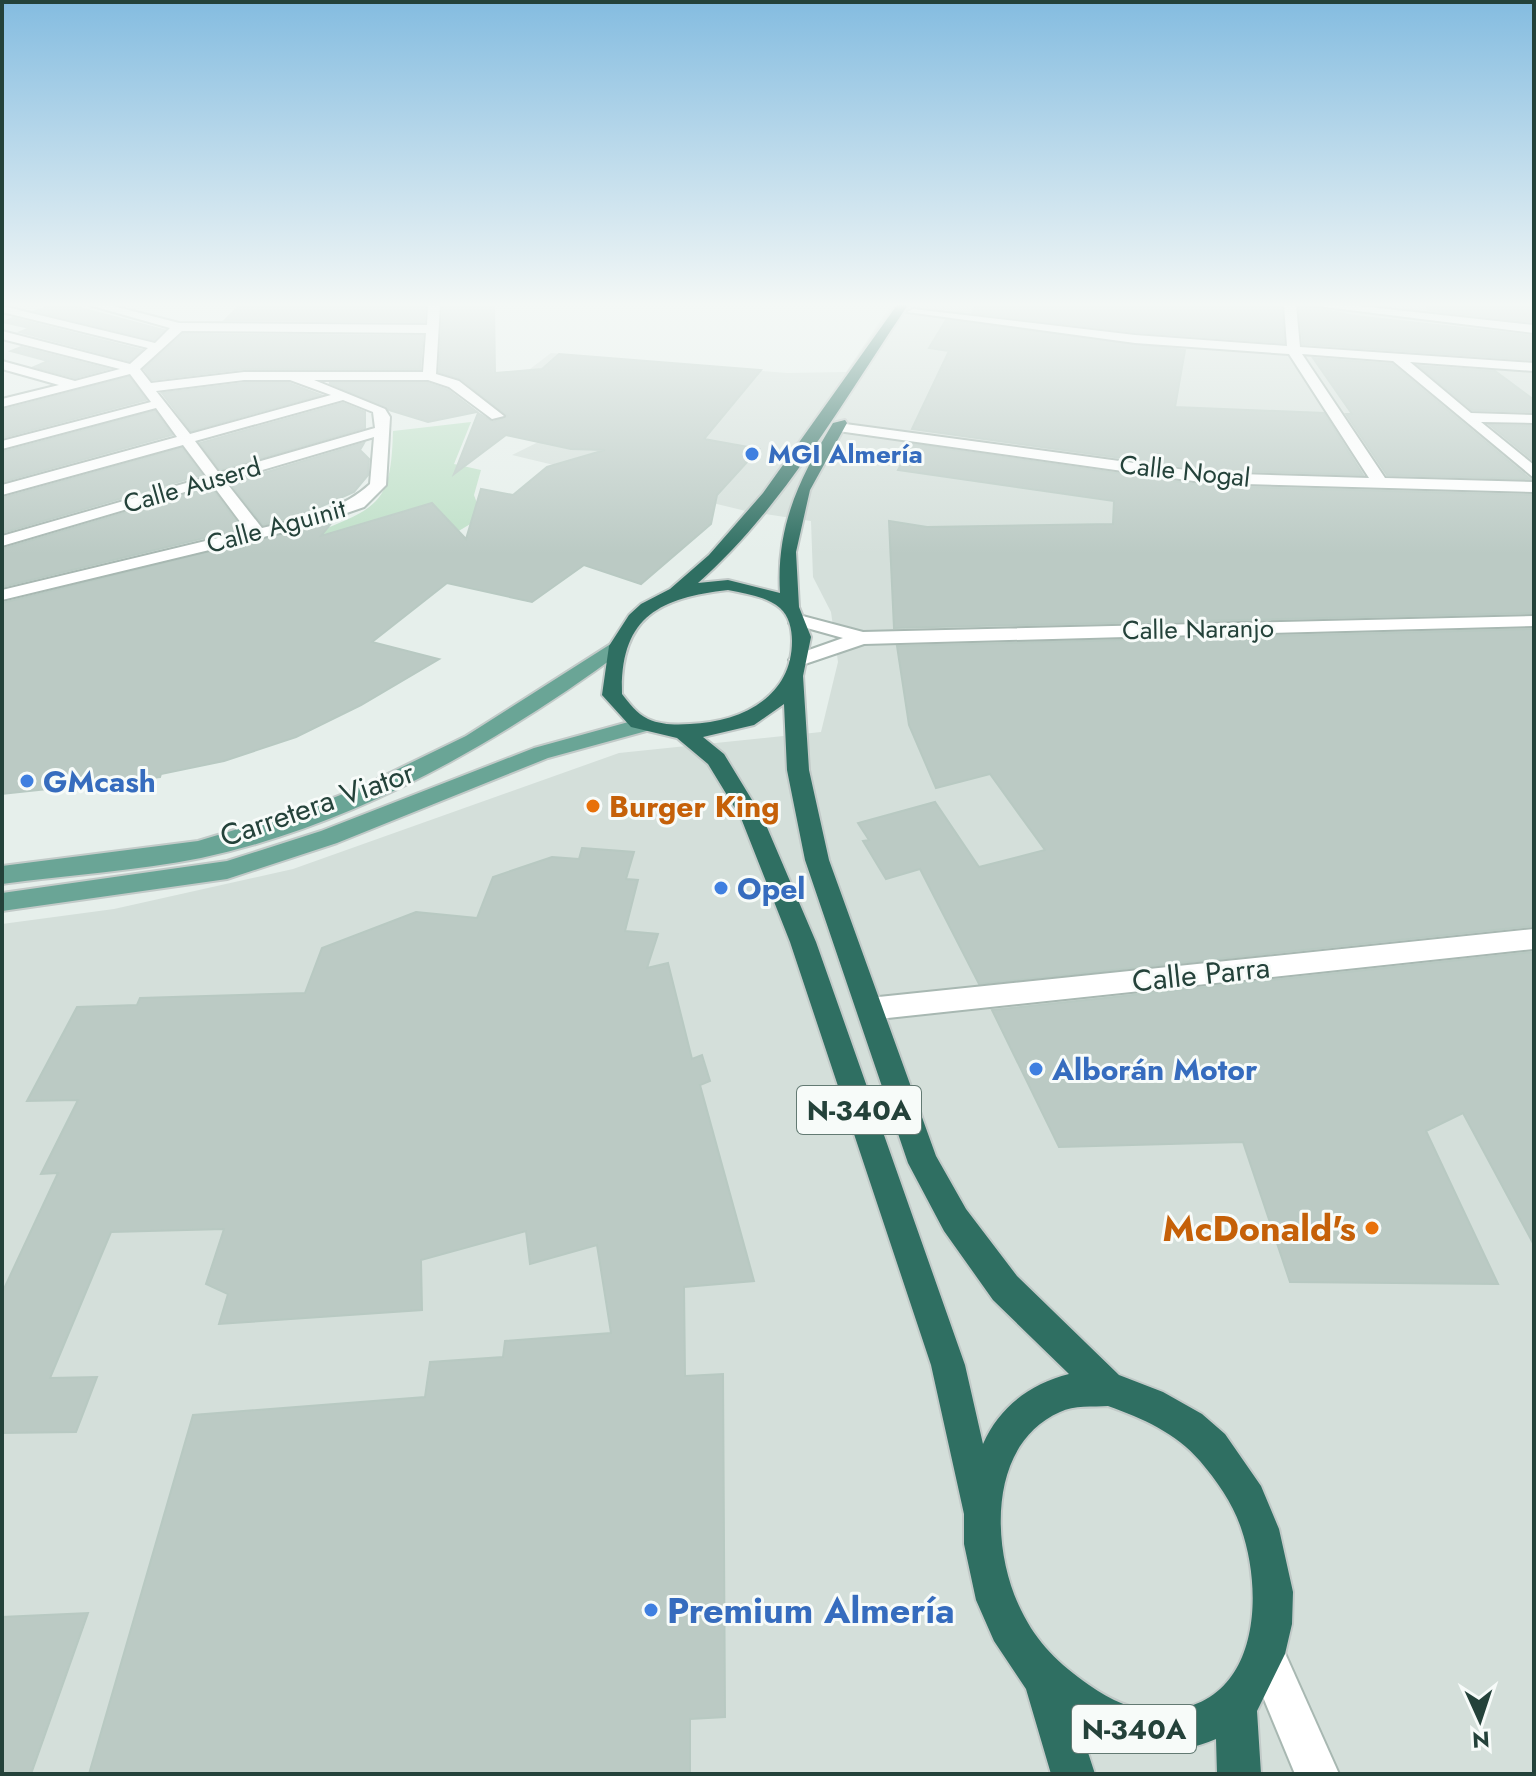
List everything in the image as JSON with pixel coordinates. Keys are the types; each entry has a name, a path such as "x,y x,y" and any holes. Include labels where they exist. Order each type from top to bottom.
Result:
{"highway":[{"path":"796,668 785,690 759,715 720,728 682,731 643,725 612,695 610,670 617,646 632,623 649,608 677,592 715,559 769,496 851,388"},
{"name":"N-340A","path":"862,388 799,492 792,513 793,614 801,630 796,668 798,770 817,860 923,1163 955,1220 1005,1288 1108,1389"},
{"path":"677,592 728,585 765,593 793,614"},
{"name":"N-340A","path":"682,731 716,759 735,787 752,818 803,942 948,1365 980,1516 990,1582 1010,1631 1042,1675 1105,1722 1162,1736 1214,1721 1236,1706 1266,1656 1274,1598 1263,1537 1251,1505 1212,1447 1158,1405 1108,1389 1061,1393 1023,1414 1002,1438 984,1485 980,1516"},
{"name":"N-340A","path":"1042,1675 1073,1774"},
{"name":"N-340A","path":"1236,1706 1239,1774"}],"main road":[{"name":"Carretera Viator","path":"2,875 205,848 305,815 393,780 492,731 581,674 617,646"},
{"name":"Carretera Viator","path":"2,902 227,870 329,837 541,753 643,725"}],"street":[{"path":"4,402 70,388"},
{"path":"144,388 217,477 257,533"},
{"path":"323,388 378,409 383,417 383,430"},
{"path":"459,388 497,416"},
{"path":"1318,388 1379,481"},
{"path":"1434,388 1534,473"},
{"path":"2,490 344,396"},
{"path":"2,445 157,404"},
{"path":"1470,417 1534,419"},
{"name":"Calle Nogal","path":"838,427 1208,478 1534,487"},
{"name":"Calle Auserd","path":"2,541 383,430"},
{"name":"Calle Aguinit","path":"2,595 303,523 358,504 378,485 383,430"},
{"name":"Calle Naranjo","path":"793,614 862,638 1534,621"},
{"name":"Calle Naranjo","path":"796,668 862,638"},
{"name":"Calle Parra","path":"869,1009 1534,939"},
{"path":"1266,1656 1317,1774"}],"shaded area":[{"path":"536,388 1534,388 1534,1774 2,1774 2,924 114,909 293,869 619,753 821,732 838,662 831,612 813,577 811,521 746,511 512,455 583,420"}],"green space":[{"path":"471,422 454,464 481,470 474,495 482,517 402,565 339,562 319,531 357,515 379,498 389,472 393,431"}],"building":[{"path":"87,388 137,388 146,400 2,438 2,410"},
{"path":"204,388 302,388 321,395 191,431 162,393"},
{"path":"340,388 442,388 477,412 428,422 389,410"},
{"path":"472,388 746,388 704,439 759,449 717,495 711,524 641,584 584,565 532,602 447,583 372,642 439,659 361,705 296,737 224,761 161,774 160,777 2,794 2,603 333,521 321,536 432,503 466,539 481,489 513,495 547,467 605,450 571,449 506,435 454,474 478,413 493,422 507,416"},
{"path":"932,388 1178,388 1175,407 1324,413 1363,475 1208,470 912,429"},
{"path":"1334,388 1421,388 1530,479 1387,475 1346,414 1352,414"},
{"path":"1445,388 1518,388 1534,400 1534,412 1472,410"},
{"path":"343,403 365,412 365,428 220,470 200,443"},
{"path":"155,411 172,435 2,482 2,452"},
{"path":"1490,425 1534,426 1534,461"},
{"path":"364,443 360,450 369,459 368,475 354,492 304,514 263,525 230,483"},
{"path":"912,444 1208,486 1534,495 1534,613 894,628 889,521 927,527 1113,524 1114,501 898,470"},
{"path":"182,448 202,475 2,533 2,498"},
{"path":"211,487 242,529 2,587 2,549"},
{"path":"1534,629 1534,926 979,984 920,869 886,879 863,841 869,840 858,823 935,802 979,867 1045,850 990,774 936,788 909,725 897,646"},
{"path":"582,848 634,852 626,879 638,880 625,931 658,934 647,968 668,963 692,1059 702,1055 710,1081 700,1085 754,1281 684,1287 685,1376 723,1374 725,1717 690,1719 690,1774 89,1774 193,1415 425,1397 430,1362 503,1357 505,1341 611,1333 597,1245 530,1264 526,1231 421,1260 422,1310 219,1324 228,1294 206,1284 224,1229 111,1232 50,1378 97,1377 76,1432 2,1433 2,1293 58,1173 41,1174 78,1100 27,1101 77,1007 137,1005 140,998 305,993 322,948 416,912 477,918 493,877 552,857 579,859"},
{"path":"1534,952 1534,1245 1463,1113 1426,1131 1498,1284 1290,1282 1243,1142 1059,1147 992,1010"},
{"path":"88,1613 31,1774 2,1774 2,1617"}],"place":[{"name":"MGI Almería","path":"752,454"},
{"name":"GMcash","path":"27,781"},
{"name":"Burger King","path":"593,806"},
{"name":"Opel","path":"721,888"},
{"name":"Alborán Motor","path":"1036,1069"},
{"name":"McDonald's","path":"1372,1228"},
{"name":"Premium Almería","path":"651,1610"}]}
